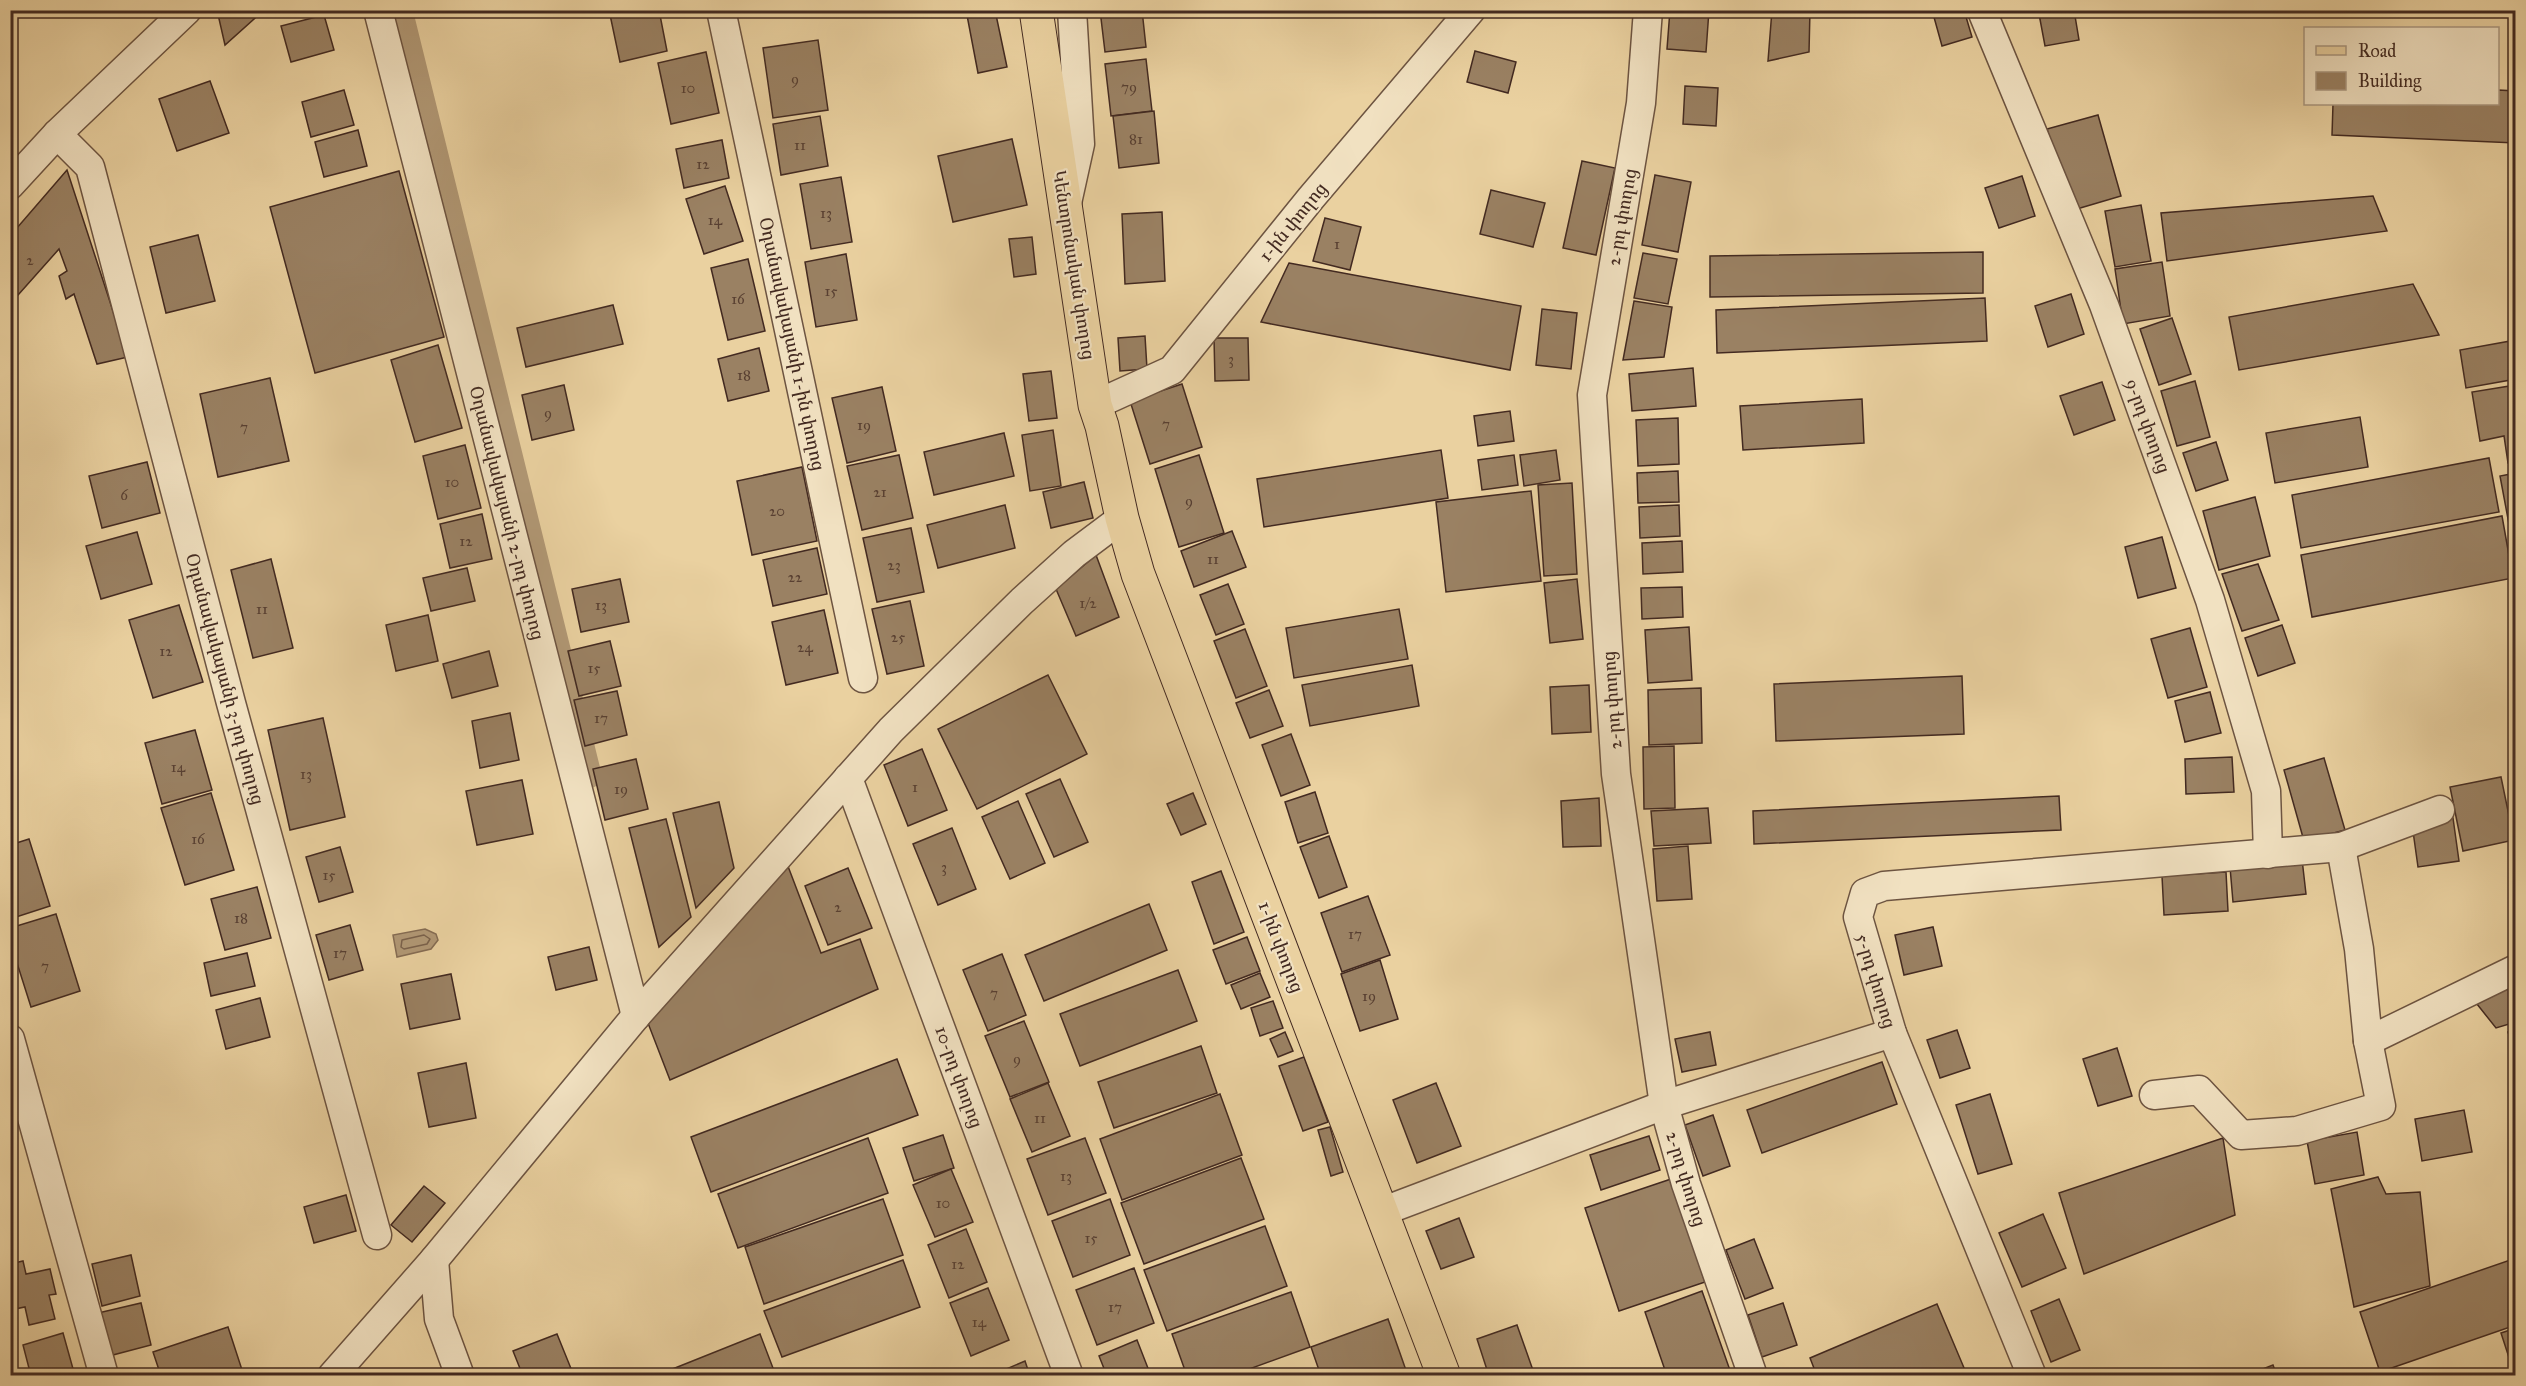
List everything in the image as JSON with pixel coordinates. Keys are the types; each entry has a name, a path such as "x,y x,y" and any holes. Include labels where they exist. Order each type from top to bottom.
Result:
{"main road":[{"name":"Կենտրոնական փողոց","path":"1036,10 1095,405 1122,518"},
{"name":"1-ին փողոց","path":"1122,518 1147,596 1444,1376"}],"street":[{"path":"10,185 57,134 187,10"},
{"name":"Օդանավակայանի 2-րդ փողոց","path":"378,10 636,1016"},
{"name":"Օդանավակայանի 1-ին փողոց","path":"721,10 863,678"},
{"path":"1066,211 1080,144 1072,10"},
{"name":"1-ին փողոց","path":"1095,405 1172,370 1311,198 1471,10"},
{"name":"2-րդ փողոց","path":"1648,10 1641,103 1592,395 1616,774 1664,1105 1686,1184 1753,1376"},
{"name":"9-րդ փողոց","path":"1982,11 2104,305 2210,600 2266,791 2268,854"},
{"name":"Օդանավակայանի 3-րդ փողոց","path":"57,134 90,167 231,703 377,1235"},
{"path":"332,1376 434,1260 636,1016 891,730 1022,601 1074,554 1122,518"},
{"name":"10-րդ փողոց","path":"848,778 1069,1376"},
{"path":"2268,854 2341,847 2440,810"},
{"path":"2154,1095 2199,1090 2241,1135 2297,1131 2381,1106 2368,1041 2359,949 2341,847"},
{"name":"5-րդ փողոց","path":"2032,1376 1892,1033 1858,917 1865,893 1884,886 2268,854"},
{"path":"2368,1041 2516,969"},
{"path":"1381,1212 1664,1105 1892,1033"},
{"path":"10,1039 104,1376"},
{"path":"434,1260 439,1319 460,1376"}],"water":[{"path":"425,929 436,934 438,940 431,949 397,957 393,935"}],"building":[{"path":"217,10 264,10 225,45"},
{"path":"609,10 659,10 667,51 620,62"},
{"path":"966,10 995,10 1007,67 978,73"},
{"path":"1100,10 1142,10 1146,47 1105,52"},
{"path":"1670,10 1709,10 1706,52 1667,49"},
{"path":"1772,10 1810,10 1809,52 1768,61"},
{"path":"1932,10 1964,10 1972,37 1942,46"},
{"path":"2074,10 2079,40 2045,46 2039,14"},
{"path":"324,15 334,50 291,62 281,26"},
{"path":"818,40 828,110 773,118 763,48"},
{"path":"1475,51 1516,62 1508,93 1467,82"},
{"path":"706,52 719,113 671,124 658,63"},
{"path":"1146,59 1152,111 1111,116 1105,64"},
{"path":"210,81 229,133 177,151 159,99"},
{"path":"1685,86 1718,88 1716,126 1683,124"},
{"path":"344,90 354,125 311,137 302,102"},
{"path":"2499,90 2516,91 2516,143 2332,135 2333,105 2499,105"},
{"path":"1154,111 1159,163 1119,168 1113,116"},
{"path":"2098,115 2121,196 2070,211 2047,129"},
{"path":"820,116 828,166 781,175 773,124"},
{"path":"358,130 367,166 324,177 315,142"},
{"path":"1012,139 1027,205 953,222 938,156"},
{"path":"722,140 729,178 684,188 676,149"},
{"path":"1582,161 1615,168 1596,255 1563,248"},
{"path":"67,170 128,357 97,364 74,294 66,299 59,276 67,271 59,249 10,304 10,236"},
{"path":"399,171 444,337 315,373 270,207"},
{"path":"1655,175 1691,182 1678,252 1642,245"},
{"path":"2022,176 2035,216 1999,228 1985,188"},
{"path":"841,177 852,242 811,249 800,184"},
{"path":"725,186 743,241 704,254 686,199"},
{"path":"1491,190 1545,203 1533,247 1480,234"},
{"path":"2373,196 2387,231 2167,261 2161,213"},
{"path":"2141,205 2151,261 2115,267 2105,211"},
{"path":"1162,212 1165,281 1125,284 1122,214"},
{"path":"1325,218 1361,227 1350,270 1313,261"},
{"path":"198,235 215,301 166,313 150,247"},
{"path":"1032,237 1036,274 1014,277 1009,239"},
{"path":"1983,252 1983,293 1710,297 1710,256"},
{"path":"1643,253 1677,259 1668,304 1634,298"},
{"path":"846,254 857,320 816,327 805,262"},
{"path":"748,259 765,331 728,340 711,268"},
{"path":"2162,262 2170,316 2123,324 2115,269"},
{"path":"1289,263 1521,306 1510,370 1261,322"},
{"path":"2413,284 2439,335 2239,370 2229,317"},
{"path":"2071,294 2084,334 2048,347 2035,306"},
{"path":"1985,298 1987,341 1717,353 1716,310"},
{"path":"1634,301 1672,307 1664,357 1623,360"},
{"path":"613,305 623,344 526,367 517,328"},
{"path":"1542,309 1577,313 1571,369 1536,365"},
{"path":"2172,318 2191,374 2159,385 2140,329"},
{"path":"1145,336 1147,369 1120,371 1118,338"},
{"path":"1214,338 1248,338 1249,380 1215,381"},
{"path":"2516,340 2516,379 2466,388 2460,350"},
{"path":"438,345 462,428 415,442 391,360"},
{"path":"759,348 769,391 728,401 718,359"},
{"path":"1693,368 1696,406 1632,411 1629,374"},
{"path":"1051,371 1057,418 1029,421 1023,374"},
{"path":"270,378 289,461 218,477 200,394"},
{"path":"2195,381 2210,437 2177,446 2161,391"},
{"path":"2102,382 2115,420 2074,435 2060,396"},
{"path":"1182,384 1202,447 1150,464 1130,401"},
{"path":"564,385 574,430 532,440 522,395"},
{"path":"2516,385 2516,462 2508,463 2504,436 2480,441 2472,392"},
{"path":"882,387 896,451 847,463 832,398"},
{"path":"1862,399 1864,443 1743,450 1740,406"},
{"path":"1510,411 1514,441 1478,446 1474,416"},
{"path":"2360,417 2368,467 2275,483 2266,433"},
{"path":"1678,418 1679,464 1638,466 1636,420"},
{"path":"1053,430 1061,486 1030,491 1022,435"},
{"path":"1004,433 1014,476 934,495 924,452"},
{"path":"2216,442 2228,480 2196,491 2183,453"},
{"path":"465,445 481,508 438,519 423,456"},
{"path":"1441,450 1448,498 1264,527 1257,479"},
{"path":"1556,450 1560,480 1524,486 1520,455"},
{"path":"899,455 913,518 862,530 847,466"},
{"path":"1199,455 1224,533 1179,547 1155,469"},
{"path":"1514,455 1518,485 1482,490 1478,460"},
{"path":"2489,458 2499,512 2301,548 2292,495"},
{"path":"147,462 160,513 102,528 89,476"},
{"path":"802,467 817,541 752,555 737,481"},
{"path":"1678,471 1679,502 1638,503 1637,473"},
{"path":"2516,473 2516,551 2514,551 2500,476"},
{"path":"1084,482 1093,518 1051,528 1043,492"},
{"path":"1572,483 1577,574 1544,576 1538,485"},
{"path":"1531,491 1541,581 1446,592 1436,502"},
{"path":"2255,497 2270,556 2219,570 2203,511"},
{"path":"1005,505 1015,548 938,568 927,525"},
{"path":"1679,505 1680,536 1640,538 1639,507"},
{"path":"482,514 492,559 450,568 440,524"},
{"path":"2502,516 2513,578 2312,617 2301,555"},
{"path":"911,528 924,592 877,602 863,538"},
{"path":"1232,531 1246,567 1194,587 1181,551"},
{"path":"137,532 152,584 101,599 86,546"},
{"path":"2162,537 2176,588 2138,598 2125,547"},
{"path":"1682,541 1683,572 1643,574 1642,543"},
{"path":"817,548 827,594 773,606 763,560"},
{"path":"1096,555 1119,617 1076,636 1056,589"},
{"path":"271,559 293,648 253,658 231,570"},
{"path":"2258,564 2279,620 2242,631 2222,574"},
{"path":"467,568 475,601 431,611 423,578"},
{"path":"620,579 629,622 581,632 572,589"},
{"path":"1577,579 1583,639 1550,643 1544,583"},
{"path":"1228,584 1244,624 1216,635 1200,595"},
{"path":"1682,587 1683,617 1642,619 1641,588"},
{"path":"910,601 924,666 887,674 872,609"},
{"path":"179,605 203,682 153,698 129,620"},
{"path":"1399,609 1408,659 1294,678 1286,628"},
{"path":"824,610 838,673 786,685 772,622"},
{"path":"428,615 438,661 396,671 386,625"},
{"path":"2282,625 2295,663 2258,676 2245,638"},
{"path":"1689,627 1692,680 1648,683 1645,630"},
{"path":"2190,628 2207,687 2168,698 2151,639"},
{"path":"1245,629 1267,686 1236,698 1214,641"},
{"path":"610,641 621,686 579,696 568,651"},
{"path":"489,651 498,686 452,698 443,664"},
{"path":"1412,665 1419,706 1310,726 1302,685"},
{"path":"1048,675 1087,754 977,809 938,729"},
{"path":"1962,676 1964,734 1776,741 1774,684"},
{"path":"1589,685 1591,732 1552,734 1550,687"},
{"path":"1701,688 1702,743 1649,745 1648,690"},
{"path":"1269,690 1283,726 1250,738 1236,703"},
{"path":"617,691 627,735 585,746 574,700"},
{"path":"2210,692 2221,733 2185,742 2175,701"},
{"path":"510,713 519,760 480,768 472,721"},
{"path":"323,718 345,817 290,830 268,730"},
{"path":"195,730 212,790 162,804 145,743"},
{"path":"1291,734 1310,785 1281,796 1262,745"},
{"path":"1674,746 1675,808 1644,809 1643,747"},
{"path":"922,749 947,810 908,826 884,765"},
{"path":"2232,757 2234,792 2186,794 2185,759"},
{"path":"2324,758 2345,830 2304,841 2284,770"},
{"path":"636,759 648,809 605,820 593,769"},
{"path":"2501,777 2514,840 2463,851 2450,787"},
{"path":"1060,779 1088,842 1054,857 1026,794"},
{"path":"522,780 533,834 477,845 466,791"},
{"path":"1315,792 1328,833 1298,843 1285,802"},
{"path":"211,793 234,870 185,885 161,808"},
{"path":"1193,793 1206,824 1181,835 1167,804"},
{"path":"2059,796 2061,830 1754,844 1753,811"},
{"path":"1599,798 1601,846 1563,847 1561,801"},
{"path":"1018,801 1045,863 1010,879 982,817"},
{"path":"719,802 734,868 696,908 673,813"},
{"path":"1708,808 1711,843 1654,846 1651,811"},
{"path":"2453,818 2459,861 2418,867 2412,824"},
{"path":"666,819 691,917 659,947 629,828"},
{"path":"952,828 976,889 938,905 913,844"},
{"path":"1329,836 1347,887 1319,898 1300,847"},
{"path":"29,839 50,906 10,919 10,845"},
{"path":"1688,846 1692,899 1657,901 1653,849"},
{"path":"340,847 353,892 319,902 306,857"},
{"path":"2302,859 2306,894 2233,902 2230,867"},
{"path":"786,861 821,953 860,939 878,989 670,1080 646,1018"},
{"path":"848,868 872,928 828,945 805,886"},
{"path":"1221,871 1244,932 1214,944 1192,882"},
{"path":"2226,872 2228,911 2164,915 2162,876"},
{"path":"257,887 271,938 225,950 211,899"},
{"path":"1368,896 1390,955 1342,972 1321,913"},
{"path":"1149,904 1167,950 1044,1001 1025,955"},
{"path":"56,914 80,991 31,1007 10,941 10,928"},
{"path":"350,925 363,970 329,980 316,935"},
{"path":"1933,927 1942,966 1904,975 1895,935"},
{"path":"1247,937 1260,971 1226,984 1213,950"},
{"path":"589,947 597,980 556,990 548,957"},
{"path":"247,953 255,986 211,996 204,963"},
{"path":"1002,954 1026,1015 988,1031 963,970"},
{"path":"1380,960 1398,1019 1360,1031 1341,974"},
{"path":"1178,970 1197,1021 1080,1066 1060,1014"},
{"path":"1260,973 1270,997 1241,1009 1231,985"},
{"path":"451,974 460,1019 410,1029 401,984"},
{"path":"2516,978 2516,1022 2496,1028 2473,999"},
{"path":"260,998 270,1037 226,1049 216,1010"},
{"path":"1273,1001 1283,1028 1260,1036 1251,1008"},
{"path":"1024,1021 1049,1082 1010,1097 985,1036"},
{"path":"2516,1029 2516,1057 2508,1032"},
{"path":"1957,1030 1970,1068 1940,1078 1927,1040"},
{"path":"1285,1032 1293,1051 1278,1057 1270,1039"},
{"path":"1710,1032 1716,1065 1682,1072 1675,1039"},
{"path":"1201,1046 1217,1093 1114,1128 1098,1082"},
{"path":"2117,1048 2132,1096 2098,1106 2083,1059"},
{"path":"1304,1057 1328,1122 1303,1131 1279,1066"},
{"path":"897,1059 918,1115 711,1192 691,1137"},
{"path":"1882,1062 1897,1104 1762,1153 1747,1110"},
{"path":"466,1063 476,1118 429,1127 418,1073"},
{"path":"1048,1083 1070,1136 1032,1152 1010,1099"},
{"path":"1436,1083 1461,1146 1417,1163 1393,1100"},
{"path":"1220,1094 1242,1155 1122,1200 1100,1139"},
{"path":"1990,1094 2012,1164 1978,1174 1956,1105"},
{"path":"2464,1110 2472,1152 2422,1161 2415,1119"},
{"path":"1713,1115 1730,1166 1703,1176 1685,1125"},
{"path":"1330,1127 1343,1172 1331,1176 1318,1130"},
{"path":"2357,1132 2364,1175 2315,1184 2307,1141"},
{"path":"943,1135 954,1168 914,1181 903,1148"},
{"path":"1649,1136 1660,1170 1601,1190 1590,1155"},
{"path":"868,1138 888,1193 738,1248 718,1194"},
{"path":"1085,1138 1106,1193 1048,1215 1027,1159"},
{"path":"2223,1138 2235,1215 2084,1274 2059,1193"},
{"path":"1241,1158 1264,1219 1144,1264 1121,1203"},
{"path":"951,1169 973,1222 935,1237 913,1185"},
{"path":"2378,1177 2386,1194 2420,1192 2430,1286 2354,1307 2331,1189"},
{"path":"1671,1179 1705,1282 1619,1311 1585,1208"},
{"path":"424,1186 445,1203 412,1242 391,1225"},
{"path":"346,1195 356,1231 314,1243 304,1207"},
{"path":"883,1199 903,1255 764,1304 745,1247"},
{"path":"1110,1199 1130,1255 1073,1277 1052,1221"},
{"path":"2043,1214 2066,1268 2022,1287 1999,1233"},
{"path":"1459,1218 1474,1257 1441,1269 1426,1231"},
{"path":"1265,1226 1287,1286 1167,1331 1144,1270"},
{"path":"966,1229 987,1282 949,1298 928,1245"},
{"path":"1754,1239 1773,1288 1745,1299 1726,1250"},
{"path":"131,1255 140,1296 102,1306 92,1264"},
{"path":"2516,1258 2516,1325 2380,1372 2360,1312"},
{"path":"903,1260 920,1307 782,1357 764,1311"},
{"path":"23,1261 26,1274 50,1269 56,1294 49,1295 55,1319 29,1325 25,1307 10,1310 10,1264"},
{"path":"1134,1268 1154,1323 1097,1345 1076,1290"},
{"path":"988,1288 1009,1340 971,1356 950,1303"},
{"path":"1702,1291 1732,1376 1667,1376 1645,1312"},
{"path":"1291,1292 1310,1347 1230,1376 1187,1376 1172,1334"},
{"path":"2059,1299 2080,1350 2051,1362 2031,1311"},
{"path":"141,1303 151,1345 109,1356 98,1313"},
{"path":"1783,1303 1797,1345 1762,1357 1748,1315"},
{"path":"1937,1304 1967,1375 1817,1376 1810,1358"},
{"path":"1388,1319 1408,1376 1321,1376 1311,1347"},
{"path":"1517,1325 1535,1376 1489,1376 1477,1339"},
{"path":"228,1327 244,1376 161,1376 153,1352"},
{"path":"2516,1328 2516,1376 2515,1376 2501,1333"},
{"path":"63,1333 75,1376 31,1376 23,1345"},
{"path":"557,1334 574,1376 523,1376 513,1351"},
{"path":"760,1334 776,1376 655,1376"},
{"path":"1137,1340 1151,1376 1107,1376 1099,1356"},
{"path":"1025,1361 1030,1376 990,1376"},
{"path":"2273,1365 2277,1376 2245,1376"}],"waterway":[{"path":"399,10 588,775"}]}
